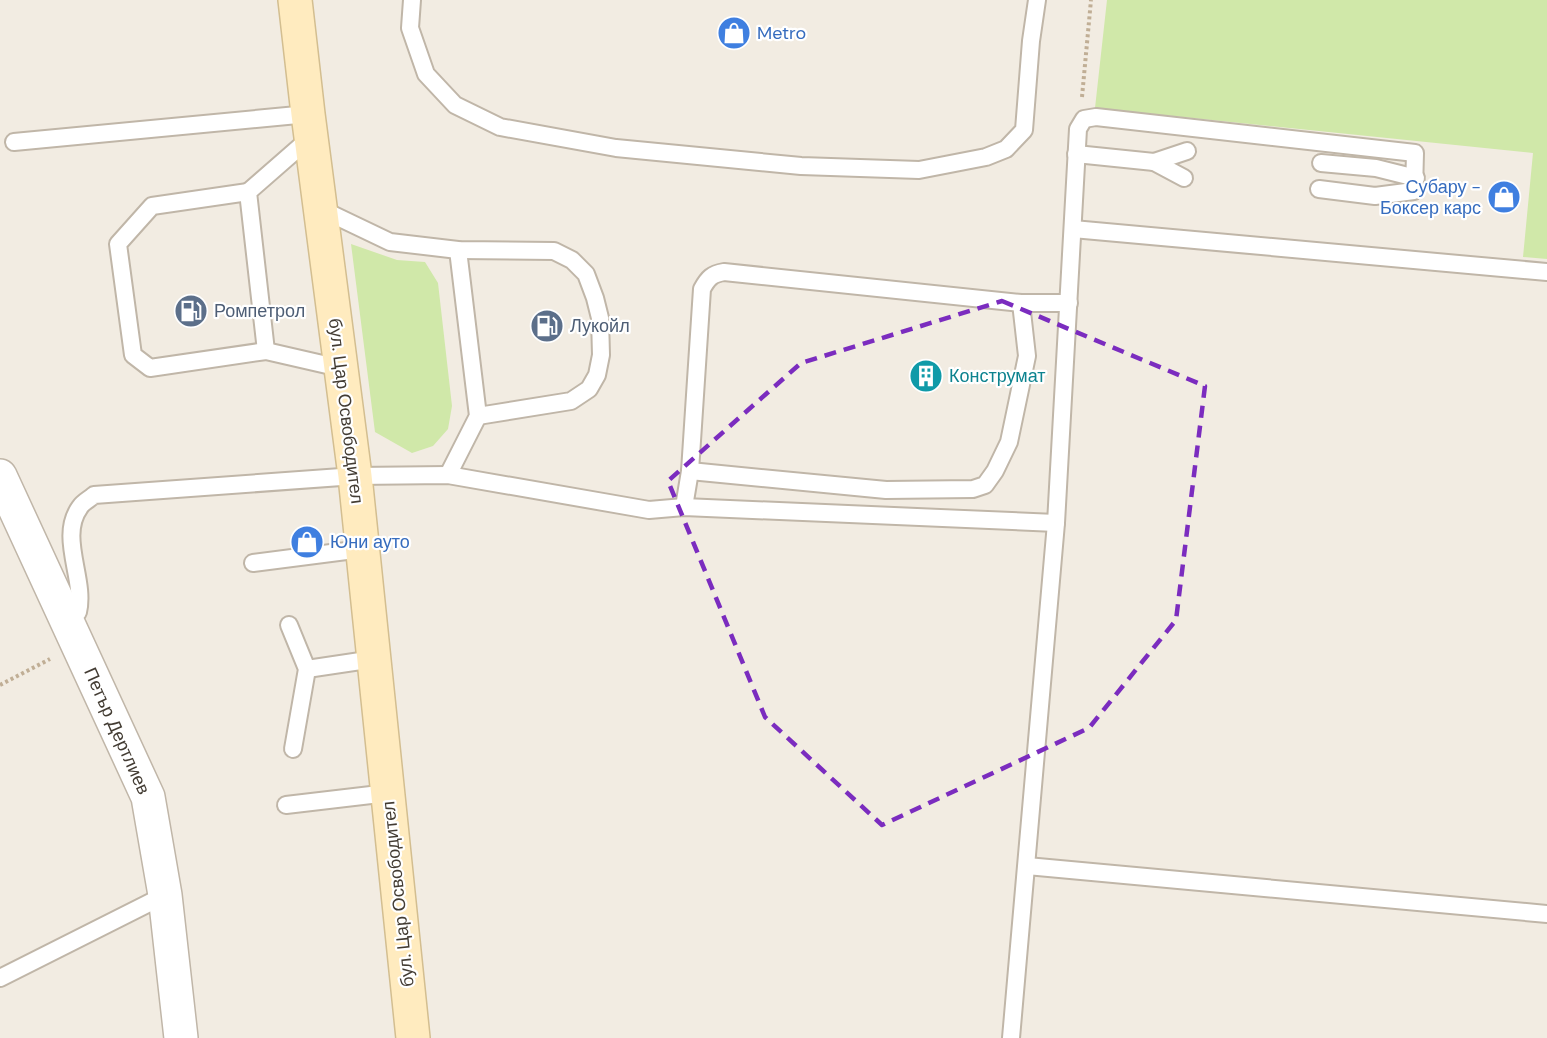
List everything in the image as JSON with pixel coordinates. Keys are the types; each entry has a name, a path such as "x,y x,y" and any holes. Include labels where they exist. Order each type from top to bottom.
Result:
{"main road":[{"name":"бул. Цар Освободител","path":"295,0 355,476 413,1038"}],"street":[{"name":"Петър Дертлиев","path":"4,494 73,632 148,797 165,895 181,1038"}],"lane":[{"path":"412,0 410,28 426,74 455,105 500,127 616,148 801,166 919,170 986,157 1006,149 1024,130 1031,41 1037,0"},
{"path":"1011,1038 1056,523 1078,129 1084,118 1096,117 1415,153 1414,191 1375,196 1318,189"},
{"path":"14,142 310,125"},
{"path":"310,125 248,192 152,206 118,244 133,355 150,368 266,351 340,368"},
{"path":"1154,162 1187,151"},
{"path":"1076,154 1154,162 1184,178"},
{"path":"1321,163 1376,168 1416,177"},
{"path":"248,192 266,351"},
{"path":"321,209 390,242 458,250 554,251 572,260 586,274 600,318 601,355 597,375 589,389 572,401 478,416"},
{"path":"1073,229 1547,272"},
{"path":"448,475 478,416 458,250"},
{"path":"684,507 690,471 701,296 708,278 715,274 724,272 1021,303 1069,303"},
{"path":"690,471 886,490 973,489 985,485 995,471 1009,442 1027,356 1021,303"},
{"path":"73,632 81,600 72,553 73,520 80,506 94,495 355,476 448,475 649,510 684,507 1056,523"},
{"path":"253,563 362,549"},
{"path":"289,625 307,669 293,749"},
{"path":"307,669 374,659"},
{"path":"286,805 387,792"},
{"path":"1027,866 1547,914"},
{"path":"0,978 165,895"}],"path":[{"path":"1084,118 1082,102 1091,0"},
{"path":"0,685 73,632"}],"highlighted area":[{"path":"1002,301 1205,386 1176,620 1089,728 882,825 765,717 668,481 801,363"}],"green space":[{"path":"1107,0 1547,0 1547,259 1523,257 1533,153 1095,108"},
{"path":"351,244 397,260 425,262 438,283 452,406 448,429 433,446 412,453 375,432"}],"place":[{"name":"Metro","path":"734,33"},
{"name":"Субару - Боксер карс","path":"1504,197"},
{"name":"Ромпетрол","path":"191,311"},
{"name":"Лукойл","path":"547,326"},
{"name":"Конструмат","path":"926,376"},
{"name":"Юни ауто","path":"307,542"}]}
